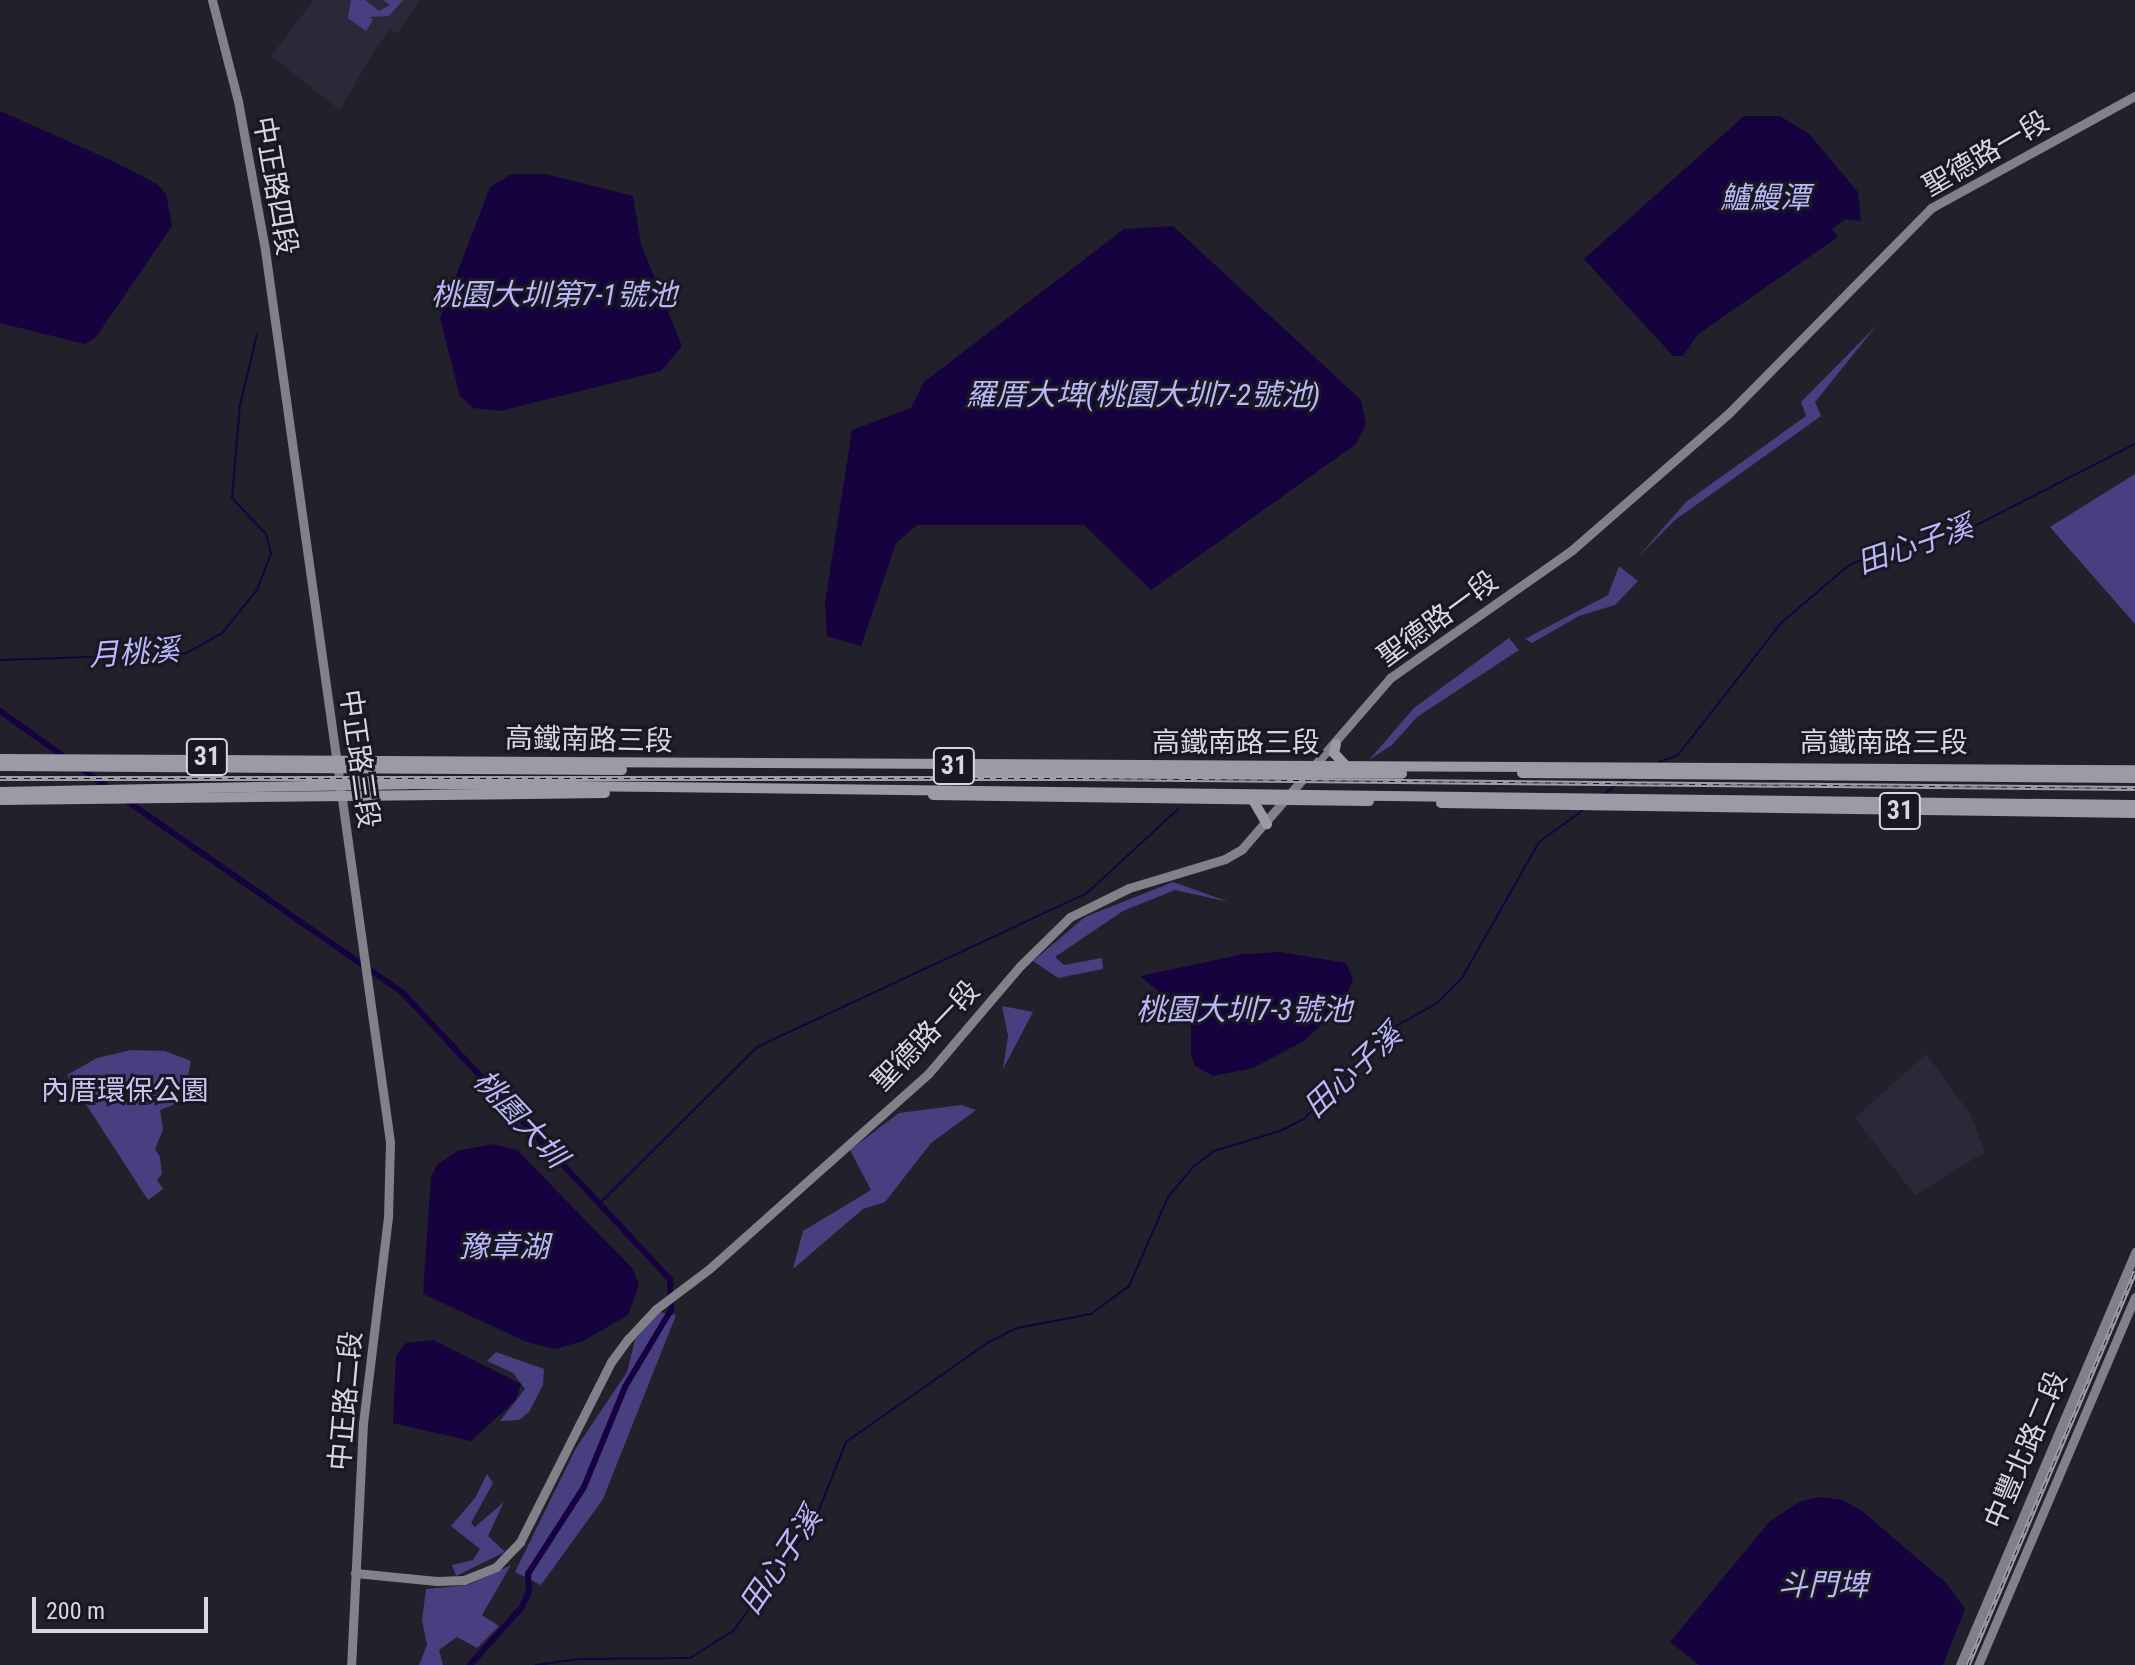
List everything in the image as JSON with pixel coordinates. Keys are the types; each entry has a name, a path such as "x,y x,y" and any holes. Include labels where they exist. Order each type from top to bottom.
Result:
{"main road":[{"name":"中正路四段","path":"212,0 238,101 285,381"},
{"name":"聖德路一段","path":"355,1573 464,1580 496,1567 520,1542 611,1362 656,1309 685,1289 928,1074 1020,966 1070,917 1129,888 1225,859 1267,824 1316,772 1390,678 1572,550 1729,413 1931,208 2135,96"},
{"name":"中正路三段","path":"285,381 390,1142"},
{"path":"1336,744 1340,764 1348,768"},
{"name":"31","path":"0,759 77,757 338,765"},
{"path":"621,770 644,764"},
{"name":"高鐵南路三段","path":"338,765 644,764 1316,772 1348,768 1567,769"},
{"name":"31","path":"0,766 338,765"},
{"name":"高鐵南路三段","path":"338,765 1091,775 1567,769 2135,778"},
{"path":"1058,767 1091,775"},
{"path":"1952,768 1992,775"},
{"name":"高鐵南路三段","path":"1704,770 2135,770"},
{"path":"1316,772 1326,793"},
{"path":"1267,774 1277,782 1273,792"},
{"name":"31","path":"0,792 130,796 341,790"},
{"name":"高鐵南路三段","path":"341,790 1273,792 1534,803 2135,805"},
{"name":"高鐵南路三段","path":"341,790 1253,800 1326,793 1534,803"},
{"name":"31","path":"0,800 115,800 130,796"},
{"path":"1253,800 1267,824"},
{"name":"高鐵南路三段","path":"1666,804 2135,813"},
{"path":"1965,804 1995,812"},
{"name":"中正路二段","path":"351,1665 355,1573 390,1142"},
{"name":"中豐北路二段","path":"1960,1665 2135,1252"},
{"name":"中豐北路二段","path":"1978,1665 2135,1297"}],"shaded area":[{"path":"314,0 419,0 398,34 391,29 377,46 340,110 271,56"},
{"path":"1926,1054 1971,1115 1985,1152 1915,1195 1855,1118"}],"green space":[{"path":"351,0 365,0 379,11 390,5 383,0 403,0 389,16 370,17 373,20 366,31 348,18"},
{"path":"1877,325 1815,402 1821,416 1675,520 1638,557 1686,502 1806,416 1801,402"},
{"path":"2135,474 2135,624 2050,527"},
{"path":"1619,566 1638,581 1615,605 1579,616 1532,643 1525,639 1608,595"},
{"path":"1509,638 1519,650 1417,717 1392,745 1369,760 1414,708"},
{"path":"1173,882 1229,902 1175,890 1123,911 1055,957 1064,965 1102,958 1103,969 1058,978 1033,961 1085,917"},
{"path":"1002,1006 1033,1012 1003,1069 1008,1036"},
{"name":"內厝環保公園","path":"131,1050 165,1051 191,1061 186,1086 174,1085 175,1104 160,1110 163,1130 155,1149 160,1157 162,1174 157,1180 163,1189 148,1200 67,1075 97,1058"},
{"path":"961,1105 976,1110 931,1143 885,1202 863,1209 793,1269 803,1231 871,1190 850,1150 899,1113"},
{"path":"659,1312 676,1315 603,1499 541,1585 515,1572 576,1448 627,1372 635,1340"},
{"path":"496,1352 544,1369 543,1385 529,1412 519,1420 500,1421 525,1389 513,1373 487,1361"},
{"path":"487,1474 493,1483 471,1523 475,1527 504,1502 488,1536 505,1552 456,1576 452,1565 473,1560 480,1549 451,1526 475,1498"},
{"path":"511,1565 482,1615 499,1626 477,1648 457,1637 439,1650 443,1665 419,1665 427,1645 422,1620 426,1589 468,1585"}],"water":[{"path":"0,111 108,159 157,184 166,194 172,226 96,337 85,344 0,323"},
{"name":"鱸鰻潭","path":"1744,116 1780,116 1809,134 1858,192 1861,221 1846,219 1832,229 1838,237 1697,335 1683,356 1673,356 1584,259"},
{"name":"桃園大圳第7-1號池","path":"511,174 545,174 633,196 641,244 682,346 661,371 500,411 473,408 460,396 440,318 490,187"},
{"name":"羅厝大埤(桃園大圳7-2號池)","path":"1173,226 1361,400 1366,424 1356,444 1151,590 1084,525 917,525 896,543 861,646 827,636 825,603 852,430 911,408 924,382 1124,229"},
{"name":"桃園大圳7-3號池","path":"1281,952 1346,963 1353,979 1344,1003 1304,1041 1253,1068 1213,1076 1195,1066 1191,1055 1191,1019 1140,976 1244,954"},
{"name":"豫章湖","path":"492,1144 517,1150 633,1269 639,1285 628,1315 583,1341 555,1349 527,1342 423,1294 431,1177 437,1165 457,1151"},
{"path":"433,1340 521,1384 516,1400 471,1441 393,1423 396,1356 406,1343"},
{"name":"斗門埤","path":"1819,1497 1842,1500 1862,1511 1946,1583 1965,1609 1943,1665 1699,1665 1670,1642 1770,1521 1799,1502"}],"waterway":[{"name":"月桃溪","path":"0,660 185,654 222,633 257,590 271,554 266,534 232,498 240,405 257,334"},
{"name":"田心子溪","path":"1659,762 1678,755 1781,623 1849,565 1893,547 1957,535 2135,444"},
{"name":"桃園大圳","path":"0,711 66,758"},
{"name":"桃園大圳","path":"82,769 109,788"},
{"name":"田心子溪","path":"1604,794 1625,779"},
{"name":"桃園大圳","path":"124,799 402,992 670,1279 671,1310 625,1387 584,1487 528,1574 529,1591 522,1607 470,1665"},
{"path":"601,1202 757,1047 1087,893 1179,808"},
{"name":"田心子溪","path":"536,1665 578,1659 690,1658 733,1631 815,1520 846,1442 989,1342 1017,1328 1091,1314 1129,1286 1168,1197 1193,1167 1214,1151 1280,1131 1305,1118 1396,1026 1437,1003 1462,978 1539,842 1583,810"}],"railway":[{"path":"0,778 1077,778 2135,788"},
{"path":"1968,1665 2135,1271"}]}
